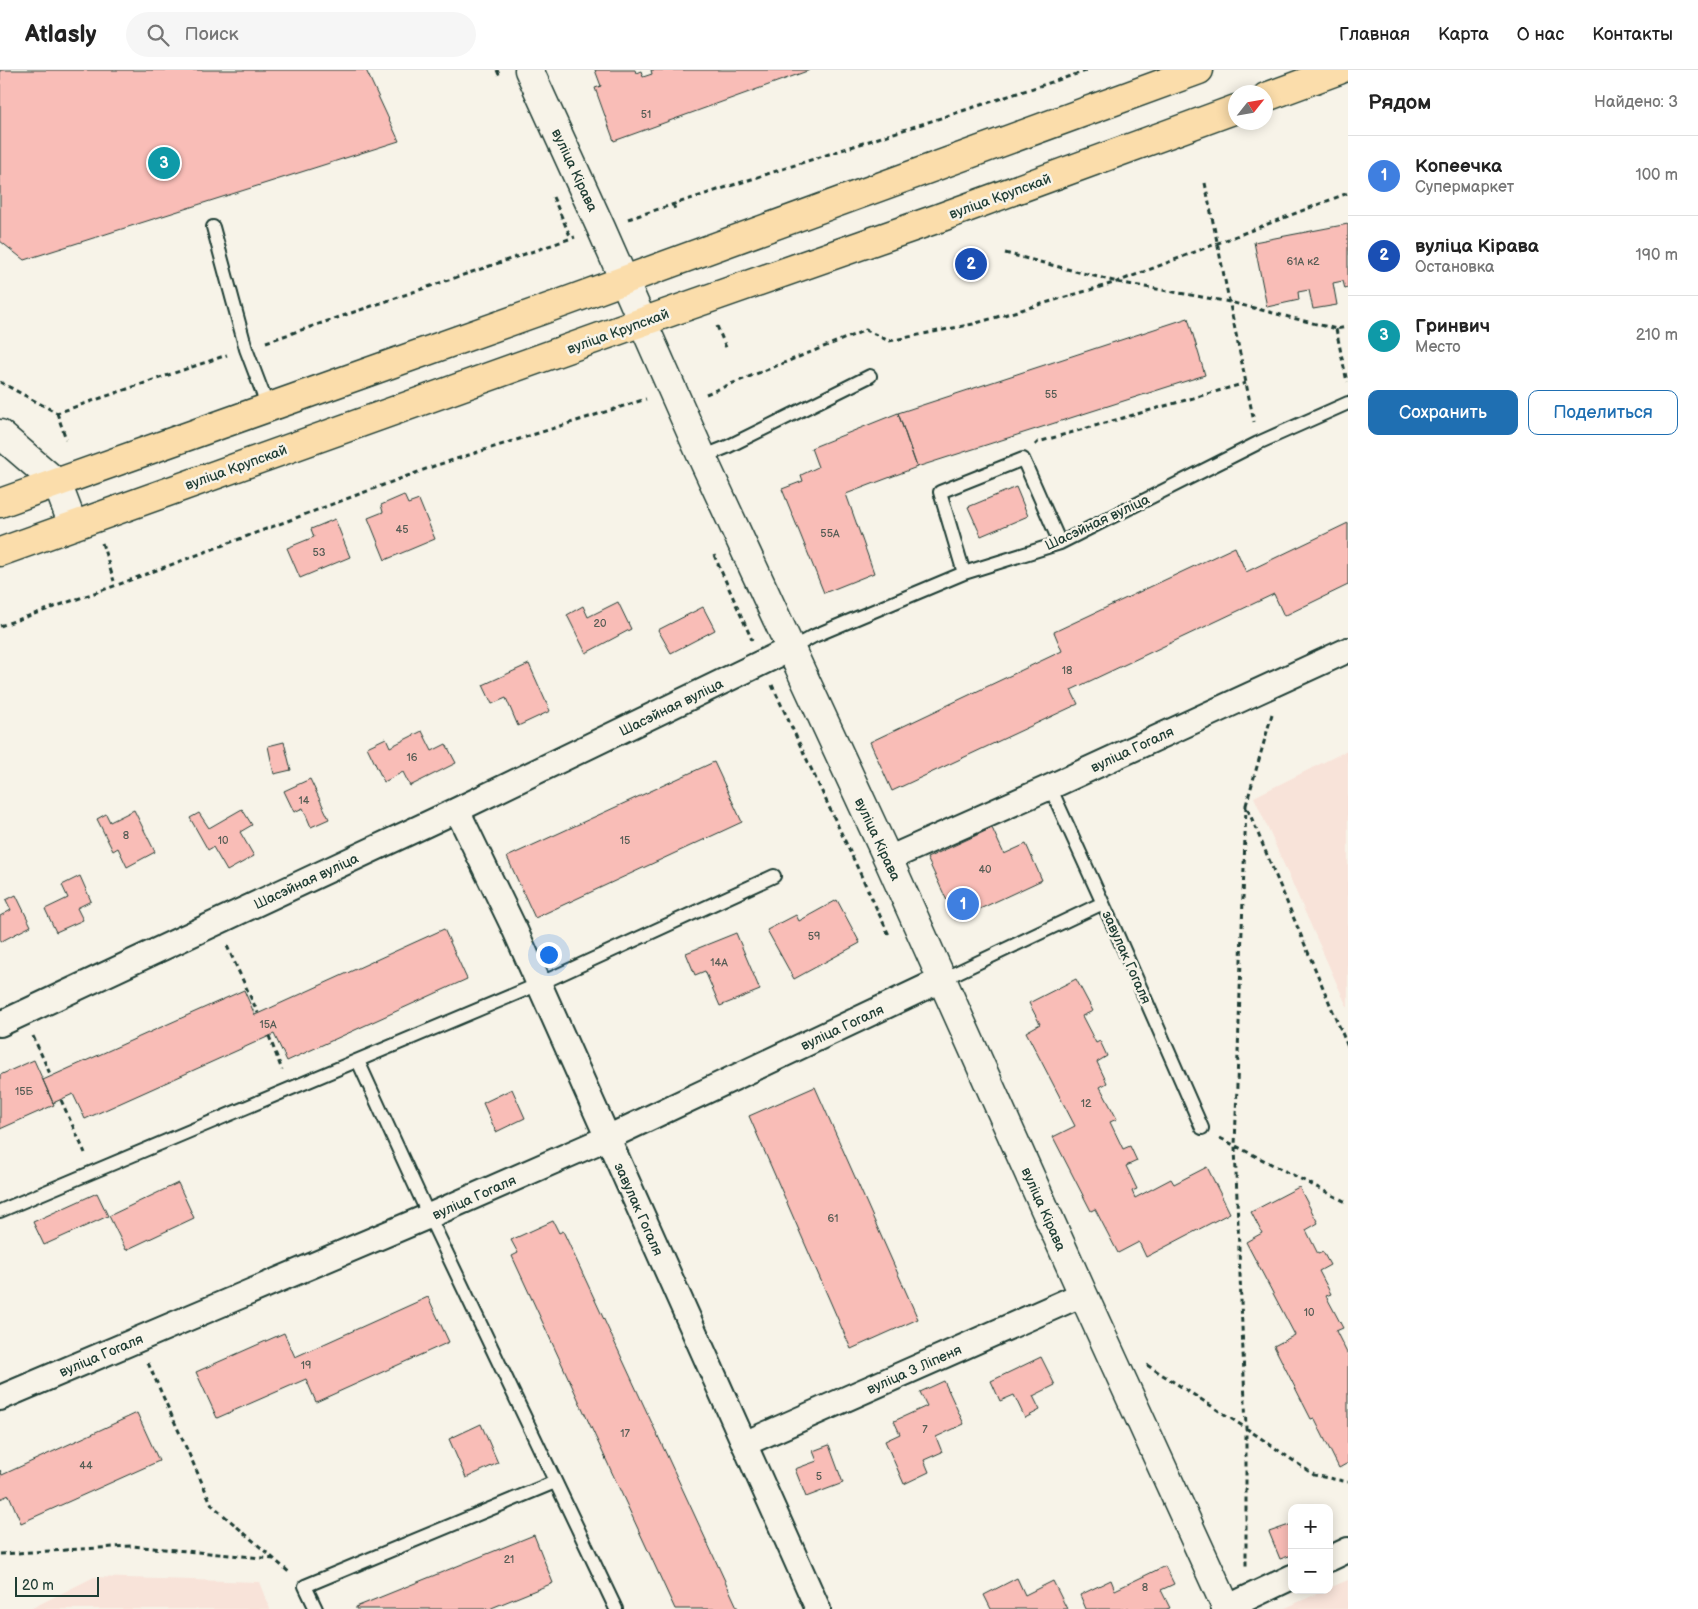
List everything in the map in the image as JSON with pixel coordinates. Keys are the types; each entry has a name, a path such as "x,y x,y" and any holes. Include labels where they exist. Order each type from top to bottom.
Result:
{"main road":[{"path":"0,503 624,280 1199,70"},
{"path":"1273,94 1340,70"},
{"name":"вуліца Крупскай","path":"0,552 73,524 939,218 1228,112"}],"street":[{"name":"вуліца Кірава","path":"529,70 702,457 888,859 1083,1294 1231,1606"},
{"path":"0,434 57,483 73,524"},
{"name":"Шасэйная вуліца","path":"0,1024 457,810 790,649"},
{"name":"вуліца Гогаля","path":"888,859 1348,650"},
{"name":"завулак Гогаля","path":"457,810 515,930 818,1609"},
{"name":"вуліца Гогаля","path":"0,1398 429,1216 607,1138 941,980"},
{"name":"вуліца 3 Ліпеня","path":"744,1444 1083,1294"},
{"path":"1333,1557 1348,1550"},
{"path":"1231,1606 1288,1579"}],"lane":[{"path":"213,226 246,349 268,407"},
{"path":"702,457 870,376"},
{"name":"Шасэйная вуліца","path":"790,649 814,636 964,573 1060,543 1258,443 1348,403"},
{"path":"964,573 940,492 1023,459 1060,543"},
{"name":"завулак Гогаля","path":"1050,786 1202,1128"},
{"path":"0,1211 539,984 774,876"},
{"path":"941,980 1103,903"},
{"path":"358,1061 554,1482 616,1609"},
{"path":"316,1609 305,1586 554,1482"}],"path":[{"path":"57,413 601,228 1090,70"},
{"path":"1205,183 1258,443"},
{"path":"674,204 676,212"},
{"path":"1004,253 1117,282 1230,302 1336,329 1348,327"},
{"path":"718,326 726,350"},
{"path":"1336,329 1348,386"},
{"path":"0,382 57,413 66,439"},
{"path":"1023,459 1038,442 1246,383"},
{"path":"101,541 114,581"},
{"path":"1231,1606 1246,1428 1235,1147 1246,805 1282,680"},
{"path":"1246,805 1348,1047"},
{"path":"216,923 258,1013"},
{"path":"24,1013 51,1076"},
{"path":"269,1036 290,1090"},
{"path":"61,1100 93,1172"},
{"path":"1202,1128 1235,1147 1348,1203"},
{"path":"137,1340 212,1505 305,1586"},
{"path":"1139,1360 1246,1428 1314,1475 1348,1482"},
{"path":"0,1554 131,1546 275,1559"}],"shaded area":[{"path":"1348,750 1348,1009 1254,797"},
{"path":"94,1577 259,1582 270,1609 30,1609"},
{"path":"1348,1580 1348,1609 1283,1609 1316,1594 1333,1594 1333,1586"}],"building":[{"path":"0,70 366,70 399,141 24,260 0,241"},
{"path":"595,70 635,70 636,73 641,71 643,77 652,74 651,70 810,70 614,141 595,88 601,86"},
{"path":"1348,224 1348,288 1345,289 1343,281 1333,283 1337,305 1313,309 1309,290 1298,292 1299,300 1267,307 1254,242"},
{"path":"1188,318 1205,375 917,467 898,413"},
{"path":"898,413 917,467 846,494 874,573 824,593 782,489 803,481 801,475 818,467 811,448"},
{"path":"1016,487 1028,516 981,536 968,507"},
{"path":"404,495 408,504 419,500 435,539 385,560 368,518 383,512 381,505"},
{"path":"335,519 350,557 300,578 287,548 314,537 311,529"},
{"path":"1348,523 1348,585 1284,616 1274,594 1071,690 1078,704 892,791 870,742 1062,651 1054,632 1235,547 1246,572"},
{"path":"618,602 631,629 586,653 567,615 583,606 588,617"},
{"path":"703,607 715,630 671,653 658,630"},
{"path":"529,664 550,711 518,726 506,698 492,704 483,685"},
{"path":"422,731 432,751 446,744 456,763 410,786 403,772 384,782 367,747 386,738 390,747"},
{"path":"284,742 291,770 274,774 268,746"},
{"path":"714,762 742,822 535,918 507,857"},
{"path":"310,779 329,819 311,827 303,808 294,812 284,791"},
{"path":"242,809 252,825 240,832 254,856 227,871 213,847 208,850 190,818 199,813 209,828"},
{"path":"134,810 155,852 127,867 118,848 113,851 97,819 106,814 110,822"},
{"path":"992,828 1004,854 1026,844 1042,880 956,920 927,858"},
{"path":"80,876 91,901 77,908 83,920 56,932 45,909 68,898 62,885"},
{"path":"16,895 31,926 0,942 0,916 11,910 6,900"},
{"path":"837,900 860,943 794,979 767,930 796,915 799,921"},
{"path":"444,929 467,979 287,1061 274,1034 85,1119 73,1094 53,1103 43,1080 244,990 255,1015"},
{"path":"736,933 760,990 720,1006 705,971 695,975 686,953"},
{"path":"1076,979 1093,1011 1082,1016 1096,1043 1100,1041 1107,1056 1097,1062 1107,1083 1100,1087 1117,1119 1110,1122 1123,1149 1130,1146 1137,1161 1126,1166 1137,1189 1132,1191 1135,1198 1171,1179 1174,1184 1207,1167 1230,1213 1146,1257 1139,1242 1118,1253 1095,1209 1091,1211 1053,1137 1075,1126 1026,1032 1040,1024 1029,1003"},
{"path":"34,1060 54,1105 0,1129 0,1075"},
{"path":"815,1087 918,1319 851,1349 749,1116"},
{"path":"512,1089 525,1118 496,1132 483,1103"},
{"path":"178,1183 194,1218 126,1250 109,1216"},
{"path":"1299,1187 1318,1223 1306,1230 1318,1254 1323,1252 1330,1265 1319,1271 1331,1294 1326,1296 1343,1328 1336,1331 1348,1355 1348,1463 1339,1468 1314,1418 1311,1419 1274,1346 1295,1335 1246,1242 1262,1233 1251,1212"},
{"path":"97,1193 108,1216 44,1245 33,1222"},
{"path":"553,1221 559,1233 563,1231 738,1609 675,1609 512,1256 518,1253 511,1240"},
{"path":"428,1297 449,1342 316,1402 306,1379 217,1418 196,1372 284,1333 295,1357"},
{"path":"1041,1357 1055,1385 1033,1396 1040,1410 1025,1418 1014,1395 1000,1401 991,1381"},
{"path":"944,1381 964,1424 936,1437 942,1452 924,1460 929,1472 904,1484 885,1441 900,1434 894,1421 927,1406 920,1392"},
{"path":"137,1413 159,1461 21,1523 9,1495 0,1499 0,1470 2,1475"},
{"path":"481,1424 498,1463 466,1478 449,1439"},
{"path":"829,1445 843,1483 806,1497 795,1469 817,1461 813,1451"},
{"path":"1288,1525 1288,1556 1280,1559 1269,1532"},
{"path":"534,1535 553,1583 489,1609 356,1609 356,1607"},
{"path":"1165,1566 1174,1584 1161,1590 1170,1608 1086,1609 1080,1595 1111,1580 1115,1590"},
{"path":"1017,1578 1025,1595 1053,1581 1067,1609 991,1609 984,1595"}],"place":[{"name":"Гринвич","path":"164,163"},
{"name":"вуліца Кірава","path":"971,264"},
{"name":"Копеечка","path":"963,904"}]}
